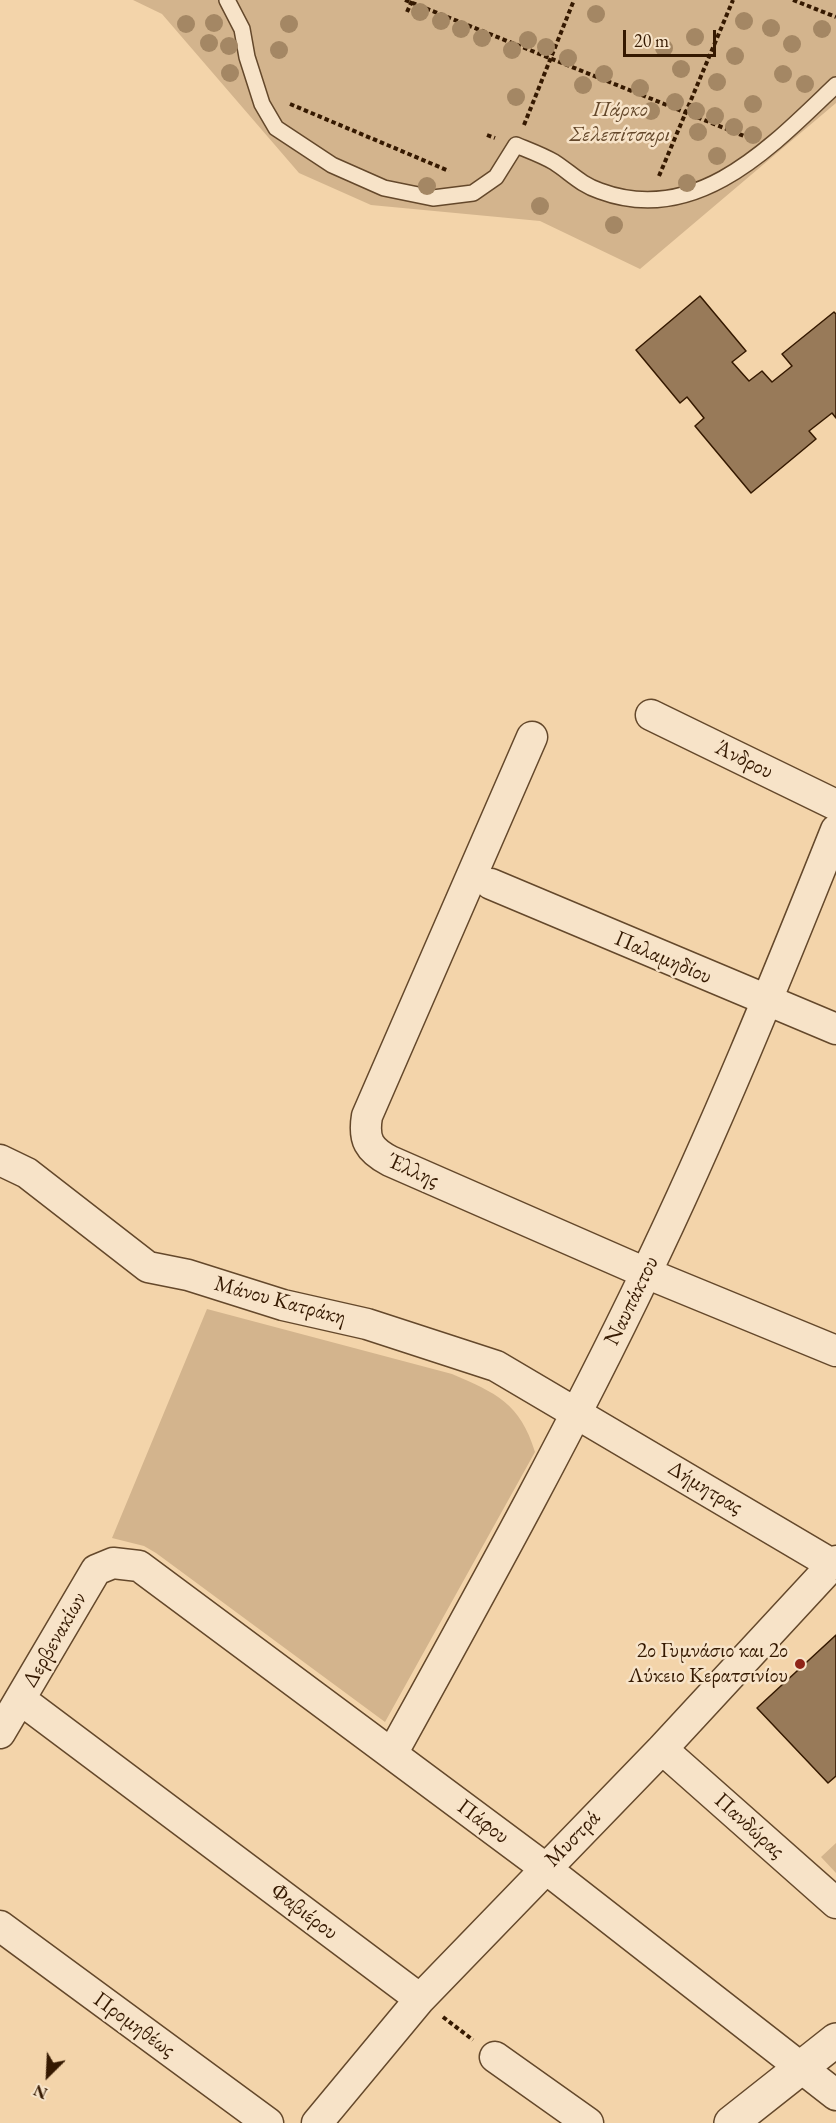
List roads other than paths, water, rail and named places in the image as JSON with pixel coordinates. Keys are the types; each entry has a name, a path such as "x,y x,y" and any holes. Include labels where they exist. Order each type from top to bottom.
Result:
{"street":[{"name":"Άνδρου","path":"651,715 836,805"},
{"name":"Έλλης","path":"532,737 367,1116 364,1131 367,1144 377,1154 390,1161 646,1273 836,1351"},
{"name":"Ναυπάκτου","path":"392,1754 578,1412 646,1273 767,1002 836,830"},
{"name":"Παλαμηδίου","path":"491,884 767,1002 836,1029"},
{"name":"Μάνου Κατράκη","path":"0,1160 27,1173 148,1267 188,1275 283,1305 367,1324 496,1366 578,1412"},
{"name":"Δήμητρας","path":"578,1412 834,1563"},
{"name":"Πάφου","path":"122,1562 133,1564 150,1572 545,1868 836,2095"},
{"name":"Δερβενακίων","path":"0,1733 96,1570 122,1562"},
{"name":"Μυστρά","path":"317,2123 420,1999 662,1749 834,1563"},
{"name":"Φαβιέρου","path":"20,1699 420,1999"},
{"name":"Πανδώρας","path":"662,1749 836,1903"},
{"name":"Προμηθέως","path":"0,1926 268,2123"},
{"path":"731,2123 836,2040"},
{"path":"495,2057 588,2123"}],"lane":[{"path":"227,0 243,29 247,57 262,104 276,128 332,165 384,188 433,198 473,193 496,177 516,145 554,162 576,180 601,192 648,202 700,192 734,172 768,146 836,85"}],"place":[{"name":"2ο Γυμνάσιο και 2ο Λύκειο Κερατσινίου","path":"800,1664"}],"park label":[{"name":"Πάρκο Σελεπίτσαρι","path":"620,122"}]}
